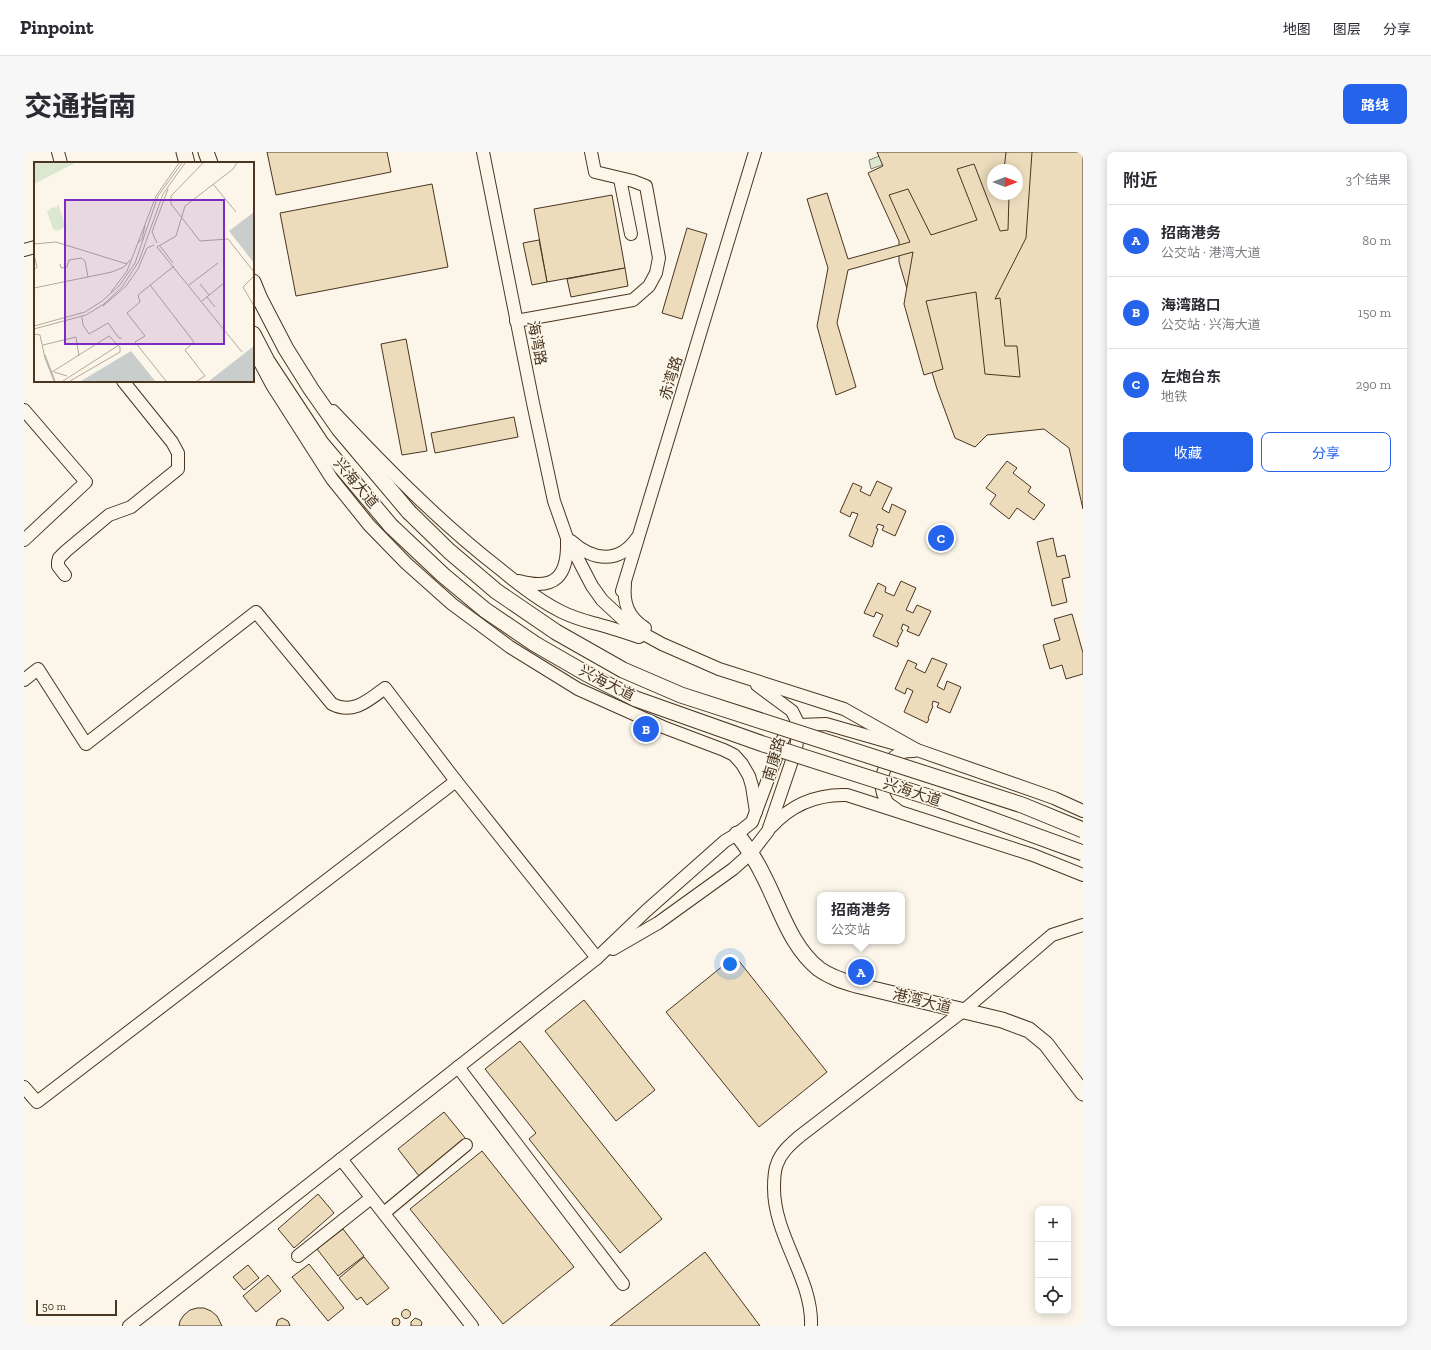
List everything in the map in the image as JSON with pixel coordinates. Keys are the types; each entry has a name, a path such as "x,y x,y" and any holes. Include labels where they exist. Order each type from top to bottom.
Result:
{"main road":[{"path":"184,152 187,162"},
{"path":"206,152 210,162"},
{"name":"兴海大道","path":"254,284 286,349 311,389 339,429 409,512 449,551 496,591 556,632 623,670 681,695 1022,805 1083,830"},
{"name":"兴海大道","path":"254,336 267,361 321,442 391,526 443,575 485,610 535,644 580,671 636,699 762,744 941,801 1083,853"},
{"name":"港湾大道","path":"737,834 751,853 794,940 806,957 820,970 835,978 856,985 1002,1020 1029,1030 1046,1044 1083,1094"}],"street":[{"path":"58,152 61,162"},
{"name":"海湾路","path":"483,152 516,322 554,501 567,538"},
{"path":"516,322 633,300 649,286 656,273 659,258 646,186 633,181 595,172 591,152"},
{"name":"赤湾路","path":"615,613 641,533 755,152"},
{"path":"620,179 631,234"},
{"path":"24,250 34,247"},
{"name":"兴海大道","path":"254,350 272,385 332,479 368,525 406,563 452,604 510,647 578,689 664,728 734,755 742,764 749,776 756,813"},
{"path":"65,575 58,566 58,562 59,558 66,551 109,515 131,507 178,469 178,453 172,442 124,382"},
{"name":"兴海大道","path":"311,389 399,480 473,549 540,600 561,612 580,620 662,644"},
{"path":"24,410 86,482 24,540"},
{"path":"567,538 584,552 601,557 609,557 623,553 635,542 641,533"},
{"path":"512,579 539,585 548,583 556,578 565,565 567,556 567,538"},
{"name":"兴海大道","path":"567,538 592,586 602,600 631,627 662,644 720,669 844,709 917,750 1054,798 1083,811"},
{"name":"兴海大道","path":"625,584 625,603 631,616 637,623 650,632 717,660 746,678"},
{"path":"24,680 38,669 86,744 256,612 332,704 344,708 357,707 364,704 385,688 456,781 597,958 130,1326"},
{"path":"746,678 792,711 799,725 826,724 917,750"},
{"name":"南康路","path":"597,958 646,911 725,841 752,822 783,739 787,732 799,725"},
{"name":"南康路","path":"597,958 658,923 733,869 751,853 768,831 796,749 799,725"},
{"path":"899,812 888,802 882,789 882,774 890,761 902,752 917,750"},
{"path":"24,1087 37,1102 456,781"},
{"name":"兴海大道","path":"768,831 779,818 791,810 818,797 833,794 847,795 1033,855 1083,875"},
{"path":"811,1326 811,1314 808,1298 777,1214 774,1198 774,1181 777,1164 785,1150 800,1136 963,1011 1052,935 1083,925"},
{"path":"458,1067 623,1284"},
{"path":"384,1213 466,1145"},
{"path":"341,1160 472,1326"},
{"path":"298,1256 371,1198"}],"green space":[{"path":"890,152 917,152 871,169 869,160"}],"building":[{"path":"267,152 387,152 391,172 276,195"},
{"path":"877,152 1083,152 1083,509 1069,448 1044,429 987,435 975,447 955,438 937,389 899,262 899,241 868,173 883,166"},
{"path":"1006,152 1032,152 1026,238 995,299 1000,298 1005,346 1017,346 1020,377 985,374 976,292 926,301 943,369 924,375 904,304 913,252 848,270 837,323 856,387 836,395 817,326 828,268 807,199 827,193 848,259 910,242 889,195 908,189 931,235 977,220 957,169 974,164 1000,231 1008,230 1009,200 1023,200 1023,164 1005,164"},
{"path":"432,184 448,267 296,296 280,213"},
{"path":"612,195 625,268 547,282 534,209"},
{"path":"687,228 707,234 682,319 662,313"},
{"path":"539,240 547,282 532,285 523,243"},
{"path":"625,268 628,286 571,297 567,279"},
{"path":"406,339 427,451 402,455 381,344"},
{"path":"514,417 518,437 435,453 431,433"},
{"path":"1007,461 1017,468 1013,473 1031,487 1028,492 1045,505 1034,520 1017,508 1009,519 990,504 996,495 986,488"},
{"path":"877,481 892,488 882,509 889,513 892,504 906,511 895,536 882,530 884,526 878,524 876,528 878,529 872,547 849,536 858,514 852,512 850,517 840,512 853,483 862,487 860,491 870,496"},
{"path":"1053,538 1057,557 1065,555 1070,577 1062,579 1067,602 1052,606 1037,542"},
{"path":"901,581 916,588 906,610 913,613 917,605 931,611 919,636 907,631 909,627 903,624 901,629 903,630 897,642 899,643 897,647 873,636 883,615 876,612 874,617 864,613 878,583 886,587 885,592 894,596"},
{"path":"1072,614 1083,653 1083,674 1066,679 1062,665 1050,669 1043,645 1060,640 1054,619"},
{"path":"932,658 947,664 937,686 944,690 947,681 961,687 950,713 937,707 939,703 933,701 933,706 927,723 904,712 913,691 907,688 905,694 895,689 908,660 917,664 915,668 925,673"},
{"path":"735,956 827,1072 759,1127 666,1012"},
{"path":"584,1000 655,1090 616,1121 545,1031"},
{"path":"520,1041 662,1219 620,1253 529,1139 536,1133 485,1069"},
{"path":"444,1112 466,1139 419,1176 398,1149"},
{"path":"482,1151 574,1267 503,1324 410,1209"},
{"path":"318,1194 334,1213 294,1248 278,1229"},
{"path":"343,1229 364,1256 338,1276 317,1249"},
{"path":"705,1252 760,1326 610,1326"},
{"path":"364,1257 389,1288 367,1305 361,1297 357,1300 339,1278"},
{"path":"309,1264 344,1308 328,1321 292,1277"},
{"path":"248,1265 259,1278 244,1290 233,1277"},
{"path":"268,1275 281,1291 256,1312 243,1296"},
{"path":"204,1308 211,1311 217,1316 222,1326 179,1326 184,1315 190,1310"},
{"path":"404,1310 408,1310 410,1314 408,1318 404,1318 402,1316 402,1312"},
{"path":"282,1318 288,1321 290,1326 276,1326 278,1320"},
{"path":"394,1318 398,1318 400,1322 398,1326 394,1326 392,1324 392,1320"},
{"path":"415,1318 420,1320 422,1323 421,1326 411,1326 411,1322"}],"place":[{"name":"左炮台东","path":"941,538"},
{"name":"海湾路口","path":"646,729"},
{"name":"招商港务","path":"861,972"}]}
